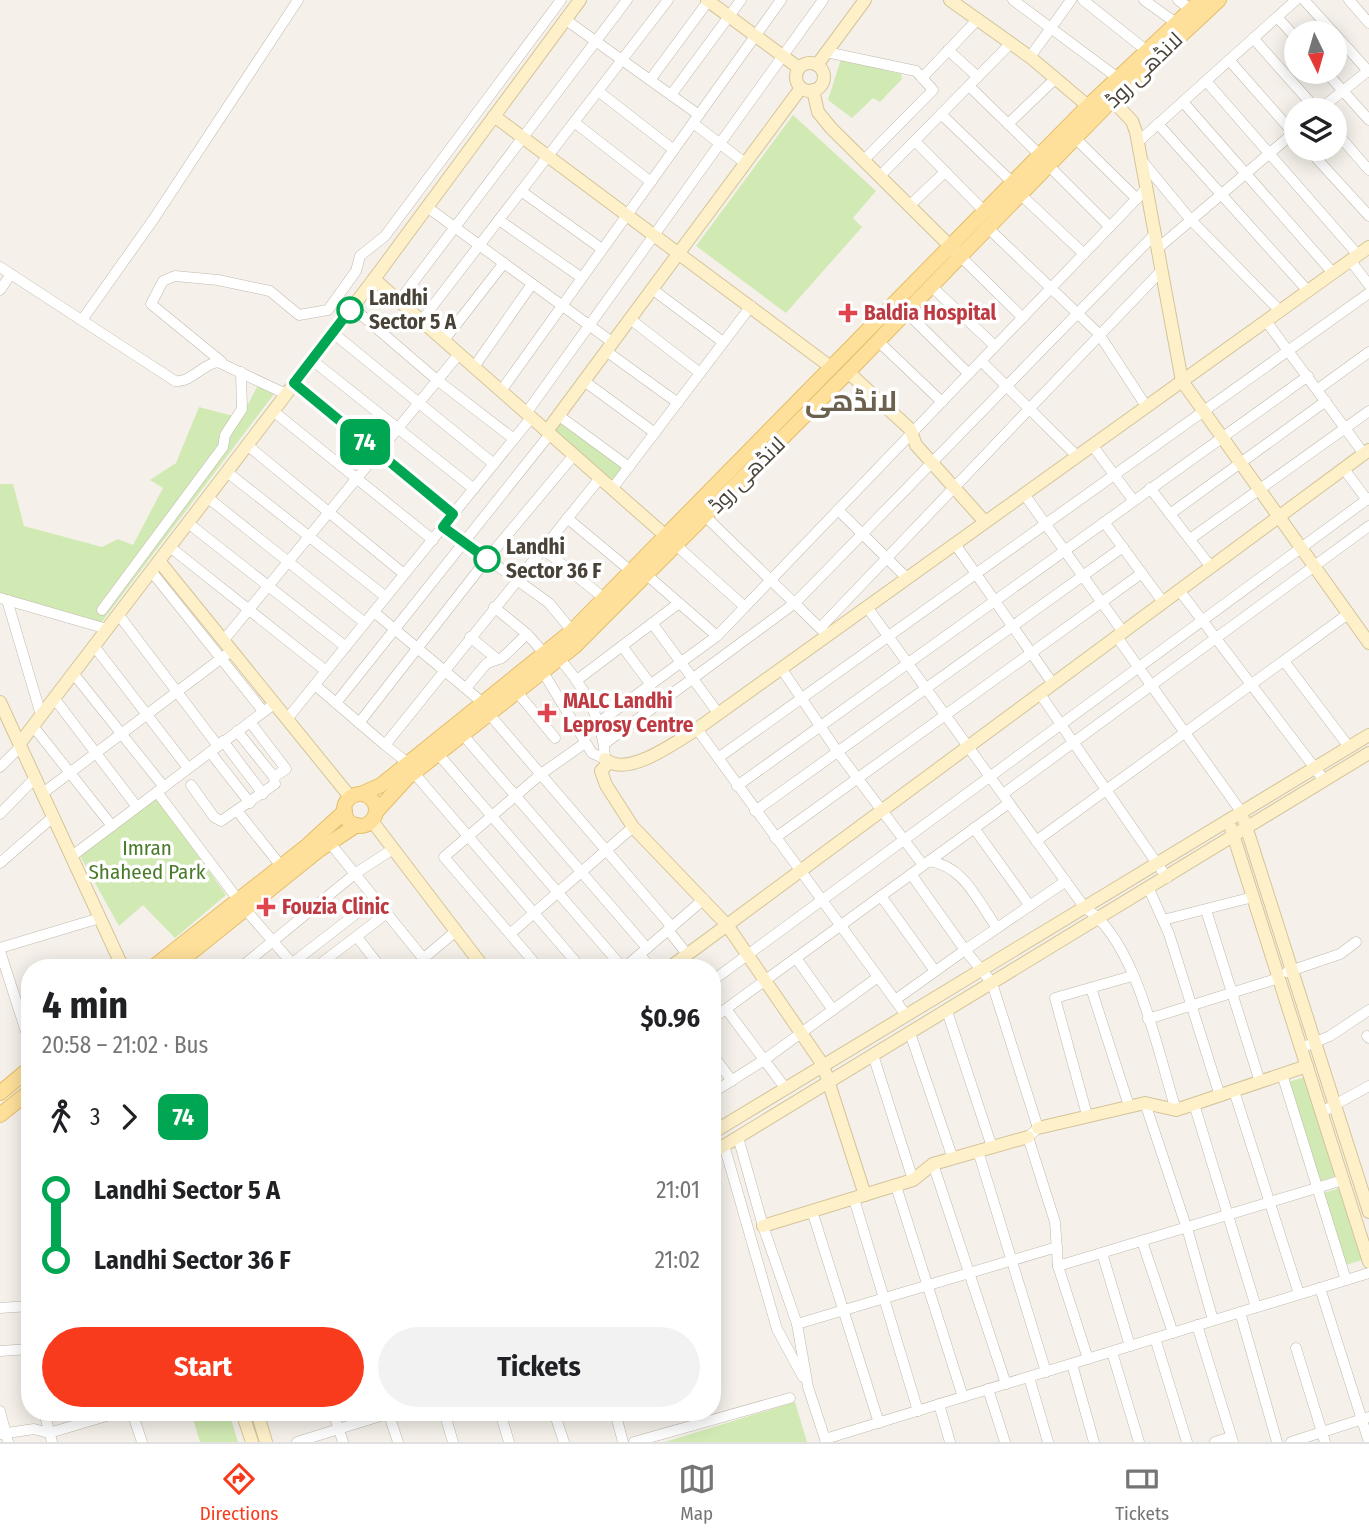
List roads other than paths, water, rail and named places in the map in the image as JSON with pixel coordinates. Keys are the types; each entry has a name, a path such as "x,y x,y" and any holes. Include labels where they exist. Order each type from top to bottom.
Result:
{"main road":[{"name":"لانڈھی روڈ","path":"1044,160 1075,138 1219,0"},
{"name":"لانڈھی روڈ","path":"182,959 352,801 439,755 463,735 486,709 517,692 543,672 552,655 572,631 604,599 632,572 706,517 878,341 931,286 984,211 1016,188 1044,160 1088,106 1176,23 1190,3"},
{"name":"لانڈھی روڈ","path":"165,959 330,843 374,816 411,768 648,576 672,541 832,368 954,251 988,228 1016,188"},
{"path":"357,825 348,820 352,801 374,802 374,816"},
{"path":"0,1093 21,1076"},
{"path":"0,1115 21,1098"}],"street":[{"path":"82,320 153,220 298,0"},
{"path":"286,394 222,362 151,304 163,281 175,276 218,279 270,291 299,315 328,310 356,271 360,257 385,236 561,0"},
{"path":"0,767 374,279 580,0"},
{"path":"399,301 453,226 627,0"},
{"path":"421,321 668,0"},
{"path":"650,80 708,0 799,68"},
{"path":"671,95 741,0"},
{"path":"501,391 781,0"},
{"path":"287,719 514,439 590,326 823,0"},
{"path":"817,65 865,0"},
{"path":"950,0 1030,57 1088,106"},
{"path":"1013,0 1118,78"},
{"path":"1030,57 1071,0"},
{"path":"1083,0 1147,51"},
{"path":"1144,0 1176,23"},
{"path":"1138,142 1296,0"},
{"path":"1304,0 1323,21"},
{"path":"1349,0 1369,23"},
{"path":"1277,17 1284,25"},
{"path":"922,78 978,19"},
{"path":"566,20 671,95 746,163"},
{"path":"1253,38 1307,98"},
{"path":"880,176 1011,43"},
{"path":"1334,98 1369,71 1348,48"},
{"path":"948,50 978,77"},
{"path":"827,52 916,71 933,90 864,160"},
{"path":"1229,61 1284,120"},
{"path":"336,703 548,432 746,163 807,89 823,80 822,71 817,65 807,64 799,68 796,77 807,89 818,112 1023,318"},
{"path":"1008,124 1055,78"},
{"path":"1206,81 1359,254 1369,285"},
{"path":"1337,84 1369,120"},
{"path":"969,86 1110,227"},
{"path":"598,91 674,150"},
{"path":"1112,100 1132,121 1138,142 1142,194 1157,249 1182,381 1348,614 1365,628 1369,643"},
{"path":"1183,102 1333,273"},
{"path":"941,114 1084,254"},
{"path":"494,116 832,368"},
{"path":"574,122 651,183"},
{"path":"1158,124 1308,291"},
{"path":"1075,138 1142,194"},
{"path":"915,141 984,211"},
{"path":"1157,249 1284,142"},
{"path":"1347,145 1369,170"},
{"path":"1141,160 1190,219 1280,311"},
{"path":"1319,161 1369,216"},
{"path":"909,206 945,172"},
{"path":"521,191 603,249"},
{"path":"598,723 717,636 1142,194"},
{"path":"427,207 590,326 609,347 678,402"},
{"path":"499,220 582,278"},
{"path":"988,228 1098,334 1146,407"},
{"path":"604,744 795,603 1154,235"},
{"path":"824,631 867,607 1359,254"},
{"path":"444,341 504,263"},
{"path":"0,267 175,381 183,381 210,363 222,362"},
{"path":"543,672 592,753 607,761 637,762 649,758 697,729 781,668 824,631 886,557 1161,271"},
{"path":"0,290 11,274"},
{"path":"374,279 745,607"},
{"path":"474,367 532,284"},
{"path":"931,286 996,346"},
{"path":"652,289 723,342"},
{"path":"718,758 977,576 1369,293"},
{"path":"612,489 751,306"},
{"path":"352,307 437,380 514,439"},
{"path":"906,312 969,374"},
{"path":"630,319 700,373"},
{"path":"681,959 1366,452 1345,428 1266,321"},
{"path":"333,333 494,464"},
{"path":"878,341 942,402"},
{"path":"1318,389 1369,352"},
{"path":"43,793 146,712 219,660 269,586 459,354"},
{"path":"312,360 474,489"},
{"path":"981,361 1077,456"},
{"path":"102,610 223,447 225,435 242,409 241,372"},
{"path":"848,372 910,429 911,435 932,464 985,522"},
{"path":"737,786 1308,376"},
{"path":"584,381 655,433"},
{"path":"294,383 453,514"},
{"path":"1170,514 1326,401"},
{"path":"273,411 433,540"},
{"path":"1190,540 1369,411"},
{"path":"558,415 628,467"},
{"path":"247,445 404,575"},
{"path":"1092,445 1133,500"},
{"path":"359,723 487,559 574,455"},
{"path":"721,974 903,838 1368,499 1344,469"},
{"path":"227,472 386,597"},
{"path":"384,745 600,478"},
{"path":"1150,488 1211,567"},
{"path":"1024,494 1083,574 1138,668 1242,813 1335,1107 1365,1184 1369,1212"},
{"path":"207,497 365,623"},
{"path":"838,510 907,578"},
{"path":"706,517 824,631"},
{"path":"567,518 632,572"},
{"path":"1104,522 1163,602"},
{"path":"188,523 346,647"},
{"path":"443,527 549,603 572,631"},
{"path":"721,1013 975,828 1073,744 1314,566 1367,532"},
{"path":"955,544 1053,684"},
{"path":"170,547 326,671"},
{"path":"755,811 1122,547"},
{"path":"542,548 604,599"},
{"path":"155,566 227,646 268,707"},
{"path":"155,566 219,660 268,707 287,719 352,801"},
{"path":"775,838 1142,573"},
{"path":"648,576 717,636"},
{"path":"1179,590 1324,780"},
{"path":"4,598 107,629"},
{"path":"4,598 37,720 69,772 112,826"},
{"path":"577,680 679,603"},
{"path":"494,607 552,655 577,680 598,723 604,744 607,761 601,771 606,785 633,827 727,925 823,1065 884,1298 918,1411"},
{"path":"867,607 1085,908 1101,918 1121,945 1148,1019 1176,1110"},
{"path":"374,612 446,670 486,709 607,851 687,954"},
{"path":"118,614 217,746 250,803"},
{"path":"1037,841 1348,614"},
{"path":"652,623 718,713"},
{"path":"466,688 488,663 505,656 527,634"},
{"path":"470,637 497,659"},
{"path":"94,646 188,768"},
{"path":"622,646 651,685"},
{"path":"1284,661 1349,747"},
{"path":"781,668 837,751 903,838 926,863 946,864 957,872 997,928"},
{"path":"74,673 120,732 242,905 286,959"},
{"path":"315,685 411,768 573,959"},
{"path":"517,692 555,737"},
{"path":"1040,694 1167,878"},
{"path":"54,698 137,807"},
{"path":"0,702 3,717 20,744 119,959"},
{"path":"72,856 268,707"},
{"path":"250,722 286,769 274,777"},
{"path":"697,729 906,1016"},
{"path":"191,785 217,820 238,812 275,784 274,777 237,732"},
{"path":"463,735 583,871 646,959"},
{"path":"721,1128 1369,735"},
{"path":"531,959 444,857 541,774 585,743"},
{"path":"217,746 263,794"},
{"path":"721,1147 1149,889 1246,826 1369,752"},
{"path":"439,755 615,959"},
{"path":"0,814 36,778"},
{"path":"238,812 281,866"},
{"path":"0,863 54,816"},
{"path":"374,816 393,849 477,959"},
{"path":"1228,821 1369,1262"},
{"path":"510,934 532,912 633,827"},
{"path":"975,828 1030,906"},
{"path":"330,843 424,958 456,931"},
{"path":"251,959 356,873 393,849"},
{"path":"911,874 980,971 992,983 1055,1222 1058,1266 1088,1359"},
{"path":"895,1000 1066,881"},
{"path":"1149,889 1163,920 1220,1096"},
{"path":"881,896 935,971"},
{"path":"1163,920 1253,897"},
{"path":"300,959 375,899"},
{"path":"634,959 704,899"},
{"path":"1206,910 1260,1082"},
{"path":"336,959 357,937 387,913"},
{"path":"21,1016 0,950 100,918"},
{"path":"357,937 374,959"},
{"path":"1148,1019 1340,954 1356,942"},
{"path":"796,958 833,1010"},
{"path":"1087,1115 1055,998 1132,976"},
{"path":"721,1088 764,1060 878,977"},
{"path":"1091,988 1129,1106"},
{"path":"726,1009 786,1089"},
{"path":"1301,1048 1330,1036 1369,1010"},
{"path":"947,1011 992,1147"},
{"path":"910,1033 953,1159"},
{"path":"873,1055 913,1180"},
{"path":"721,1066 732,1081"},
{"path":"763,1226 896,1186 913,1180 933,1164 1087,1115 1145,1103 1176,1110 1307,1066"},
{"path":"1282,1074 1346,1280"},
{"path":"1322,1112 1369,1086"},
{"path":"1234,1091 1299,1294"},
{"path":"1145,1103 1213,1320"},
{"path":"1194,1104 1256,1307"},
{"path":"738,1137 763,1226 797,1324 808,1387 826,1441 1369,1273"},
{"path":"724,1145 777,1329 808,1387"},
{"path":"978,1151 1046,1372"},
{"path":"933,1164 1006,1384"},
{"path":"1058,1266 1318,1187 1365,1184"},
{"path":"896,1186 963,1397"},
{"path":"813,1211 879,1423"},
{"path":"1142,1241 1173,1333"},
{"path":"797,1324 1057,1247"},
{"path":"1102,1253 1130,1346"},
{"path":"1320,1288 1365,1418 1369,1442"},
{"path":"0,1308 21,1307"},
{"path":"1240,1312 1276,1442"},
{"path":"1197,1325 1232,1440 1215,1442"},
{"path":"1155,1338 1187,1442"},
{"path":"1296,1348 1323,1437"},
{"path":"0,1352 21,1350"},
{"path":"1112,1352 1139,1442"},
{"path":"1072,1364 1094,1442"},
{"path":"1029,1377 1048,1442"},
{"path":"988,1390 1005,1442"},
{"path":"721,1417 790,1398"},
{"path":"939,1404 950,1442"},
{"path":"0,1410 4,1436 34,1429 51,1437 84,1421"},
{"path":"1291,1442 1323,1437 1365,1418"},
{"path":"135,1421 142,1442"},
{"path":"245,1421 251,1442"},
{"path":"260,1421 266,1442"},
{"path":"336,1421 343,1442"},
{"path":"297,1442 366,1421"},
{"path":"392,1421 398,1442"},
{"path":"447,1421 453,1442"},
{"path":"503,1421 509,1442"},
{"path":"557,1421 564,1442"},
{"path":"617,1421 623,1442"},
{"path":"634,1442 708,1421"}],"place":[{"name":"Landhi Sector 5 A","path":"350,310"},
{"name":"Baldia Hospital","path":"848,313"},
{"name":"Landhi Sector 36 F","path":"487,559"},
{"name":"MALC Landhi Leprosy Centre","path":"547,713"},
{"name":"Fouzia Clinic","path":"266,907"}],"district":[{"name":"لانڈھی","path":"851,401"}],"park label":[{"name":"Imran Shaheed Park","path":"147,860"}]}
